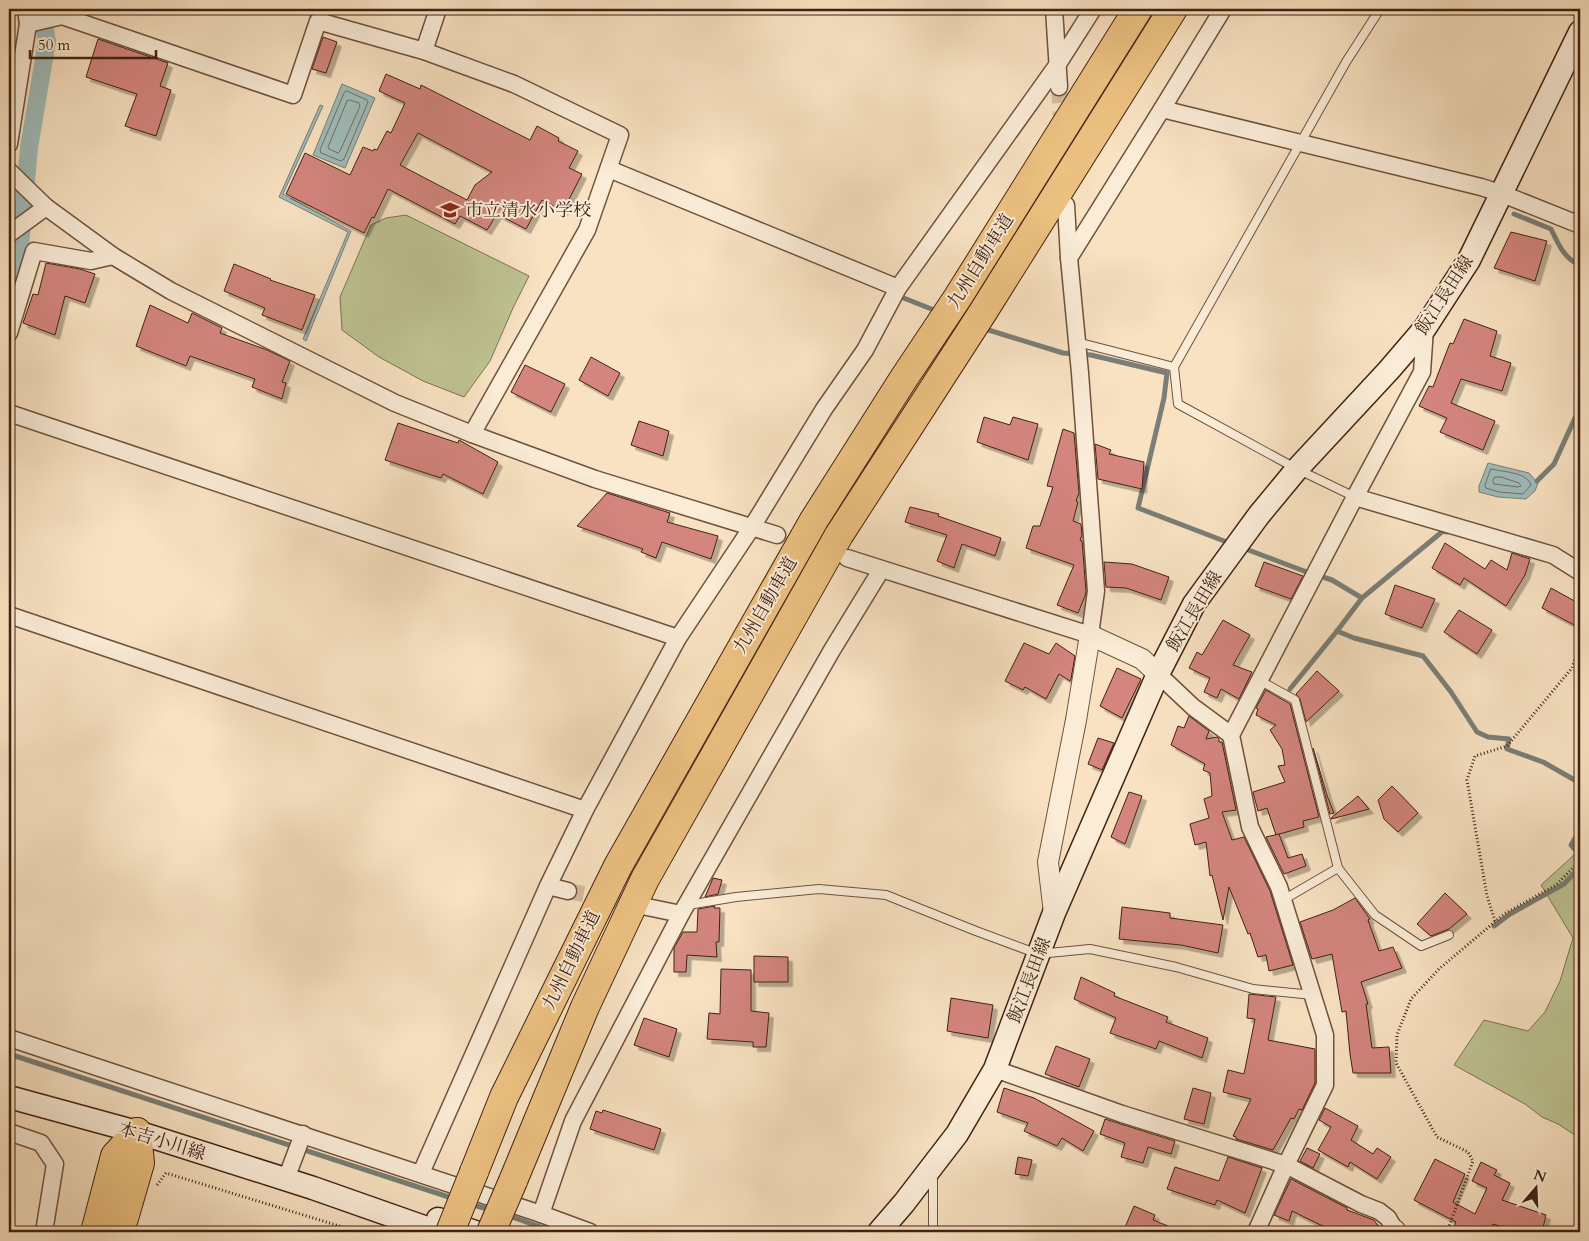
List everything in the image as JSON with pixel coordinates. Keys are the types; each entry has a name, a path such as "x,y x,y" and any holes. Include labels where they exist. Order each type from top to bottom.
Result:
{"highway":[{"name":"九州自動車道","path":"450,1232 504,1096 618,866 814,520 958,297 1138,9"},
{"name":"九州自動車道","path":"492,1232 520,1185 585,1008 646,878 838,535 983,312 1173,9"},
{"path":"95,1232 115,1156 137,1132"},
{"path":"120,1232 140,1163 137,1132"},
{"path":"512,1232 520,1185"}],"main road":[{"name":"飯江長田線","path":"879,1232 957,1134 995,1068 1054,913 1158,674 1194,604 1258,515 1297,469 1426,328 1469,260 1580,32"},
{"name":"本吉小川線","path":"9,1097 137,1132 286,1179 438,1232"},
{"name":"本吉小川線","path":"313,1188 414,1211 475,1232"}],"street":[{"path":"424,51 438,9"},
{"path":"1054,9 1060,87"},
{"path":"421,1173 548,886 585,810 678,638 752,527 824,409 864,350 898,288 1058,64 1093,9"},
{"path":"1069,258 1223,9"},
{"path":"9,144 29,18 62,16 292,95 318,21 424,51 514,84 620,135 587,230 472,434"},
{"path":"1162,109 1481,186 1580,225"},
{"path":"609,169 898,288"},
{"path":"9,171 41,211 113,256 171,290 395,403 594,479 777,536"},
{"path":"1054,913 1048,862 1076,720 1096,591 1066,205"},
{"path":"12,232 41,211"},
{"path":"9,333 34,252 91,261 113,256"},
{"path":"1256,1232 1325,1085 1325,1035 1278,887 1250,827 1231,735 1354,497 1422,372 1426,328"},
{"path":"9,413 678,638"},
{"path":"1354,497 1553,556 1580,572"},
{"path":"847,558 1090,635 1142,659 1193,707 1231,735"},
{"path":"541,1214 574,1121 684,909 832,650 881,570"},
{"path":"9,615 585,810"},
{"path":"548,886 568,891"},
{"path":"647,907 684,909"},
{"path":"9,1038 421,1173 590,1232"},
{"path":"995,1068 1122,1114 1286,1165 1379,1211 1388,1218 1396,1231"},
{"path":"9,1132 42,1143 55,1164 44,1232"},
{"path":"286,1179 302,1134"}],"lane":[{"path":"1354,497 1297,469 1178,404 1174,367 1346,62 1380,9"},
{"path":"1077,342 1174,367"},
{"path":"1259,680 1295,700 1338,868 1375,915 1422,946 1449,934"},
{"path":"1282,900 1338,868"},
{"path":"684,909 736,896 819,889 886,895 1038,954 1090,949 1176,967 1253,989 1313,995"},
{"path":"933,1165 933,1232"}],"path":[{"path":"1495,921 1487,896 1467,780 1476,756 1507,746 1572,668 1580,646"},
{"path":"1447,1232 1473,1161 1468,1152 1437,1137 1396,1063 1397,1035 1411,999 1439,969 1504,914 1556,885 1580,861"},
{"path":"156,1187 166,1173 358,1232"}],"green space":[{"path":"406,215 529,276 490,361 464,397 423,381 379,357 342,330 340,297 371,225 386,218"},
{"path":"1580,844 1580,1150 1575,1135 1558,1124 1542,1117 1525,1104 1454,1065 1484,1020 1528,1031 1545,1012 1560,981 1573,938 1541,885 1573,856"}],"water":[{"path":"342,84 375,98 345,168 313,155"},
{"path":"320,105 323,106 283,194 351,231 306,341 303,339 348,232 279,197"},
{"path":"1488,463 1529,473 1538,483 1535,491 1526,499 1498,497 1479,492 1479,486"}],"building":[{"path":"323,37 337,42 326,73 312,69"},
{"path":"98,39 168,63 160,86 171,90 156,136 125,126 137,94 86,77"},
{"path":"386,74 420,89 421,85 530,140 537,126 559,138 558,141 578,151 569,168 582,174 563,211 542,200 526,229 497,214 487,230 460,216 455,224 388,189 374,218 372,217 364,233 286,194 305,153 350,175 363,147 373,151 374,149 377,150 387,131 391,133 405,103 379,91","holes":["418,133 492,172 475,185 467,200 400,165"]},
{"path":"1511,232 1547,241 1535,281 1494,268"},
{"path":"46,263 80,269 95,274 85,303 65,296 55,335 23,323 33,294 38,295"},
{"path":"234,264 270,280 315,295 302,330 262,315 265,308 224,291"},
{"path":"150,305 188,323 192,313 222,328 220,333 267,350 290,361 282,382 286,383 282,399 252,387 255,379 190,356 186,366 136,346"},
{"path":"1464,319 1497,331 1490,356 1511,363 1502,391 1461,379 1451,403 1495,421 1483,450 1440,432 1447,418 1419,406 1429,386 1433,387 1450,343 1453,344"},
{"path":"591,357 620,373 608,396 579,380"},
{"path":"525,365 565,384 551,412 511,392"},
{"path":"984,417 1010,425 1013,417 1038,424 1028,460 977,442"},
{"path":"639,421 669,431 663,456 631,445"},
{"path":"398,423 458,443 459,440 498,462 483,494 443,474 441,478 385,460"},
{"path":"1063,429 1074,433 1079,493 1073,521 1081,524 1082,535 1080,540 1082,541 1086,591 1078,613 1057,605 1074,565 1026,548 1033,526 1040,526 1053,487 1047,486"},
{"path":"1095,444 1111,450 1109,454 1144,462 1142,489 1098,479"},
{"path":"607,493 670,513 667,522 718,536 711,559 662,542 656,558 641,552 643,549 577,526"},
{"path":"910,507 939,514 938,516 1001,538 995,556 962,544 954,568 937,561 947,535 905,522"},
{"path":"1445,543 1485,569 1491,560 1507,570 1512,553 1530,559 1525,575 1506,606 1464,578 1460,585 1432,568"},
{"path":"1104,562 1132,564 1169,577 1161,600 1126,588 1106,587"},
{"path":"1264,562 1303,576 1291,599 1255,586"},
{"path":"1395,585 1435,599 1422,628 1385,614"},
{"path":"1551,588 1580,604 1580,628 1542,608"},
{"path":"1459,610 1492,630 1477,654 1444,632"},
{"path":"1223,620 1250,635 1233,665 1252,672 1239,699 1221,689 1217,698 1204,692 1210,678 1189,668 1197,652 1202,655"},
{"path":"1024,643 1049,654 1056,643 1075,656 1070,681 1059,674 1046,699 1025,687 1023,690 1005,681"},
{"path":"1117,668 1141,679 1122,718 1100,706"},
{"path":"1317,671 1339,691 1306,722 1300,699 1296,694"},
{"path":"1266,690 1290,704 1319,817 1303,821 1304,827 1276,835 1267,808 1258,811 1253,792 1285,782 1278,766 1285,765 1282,749 1270,730 1276,725 1256,715 1258,709 1256,708"},
{"path":"1189,716 1209,731 1206,739 1217,737 1219,742 1222,742 1236,810 1222,812 1232,840 1244,837 1270,891 1293,965 1269,971 1266,955 1258,957 1250,933 1248,934 1229,887 1223,920 1212,875 1210,876 1206,842 1195,845 1190,824 1209,818 1204,799 1212,796 1210,773 1203,770 1205,764 1171,745 1178,726 1184,728"},
{"path":"1098,738 1114,743 1102,770 1088,764"},
{"path":"1313,748 1328,798 1334,813 1330,814"},
{"path":"1392,786 1418,813 1398,832 1384,819 1378,800"},
{"path":"1129,792 1142,796 1125,844 1111,837"},
{"path":"1358,796 1369,809 1331,819 1331,818"},
{"path":"1279,834 1288,858 1302,854 1306,866 1284,874 1266,837"},
{"path":"713,878 722,880 718,894 705,897"},
{"path":"1445,893 1467,914 1449,929 1431,936 1417,924"},
{"path":"1355,898 1370,919 1368,920 1379,951 1393,947 1402,968 1361,982 1368,1004 1366,1004 1372,1048 1389,1047 1391,1073 1353,1073 1346,1011 1342,1012 1332,954 1312,959 1300,922 1333,910"},
{"path":"715,906 714,908 720,908 719,942 716,942 717,957 687,955 686,972 674,972 674,948 683,932 697,932 698,909"},
{"path":"1122,907 1170,913 1170,918 1223,925 1218,953 1181,945 1119,939"},
{"path":"754,956 788,957 788,982 754,982"},
{"path":"721,969 751,970 751,1011 769,1013 766,1047 753,1047 753,1042 707,1039 709,1013 720,1014"},
{"path":"1081,977 1115,993 1114,996 1168,1017 1166,1022 1208,1038 1202,1058 1159,1041 1156,1049 1110,1033 1116,1018 1074,999"},
{"path":"1249,994 1276,997 1268,1040 1315,1049 1315,1083 1302,1110 1299,1109 1294,1119 1291,1118 1273,1150 1236,1139 1233,1136 1251,1099 1223,1092 1228,1070 1244,1074 1255,1019 1247,1018"},
{"path":"951,998 993,1005 988,1038 947,1031"},
{"path":"644,1018 677,1029 669,1057 634,1045"},
{"path":"1056,1046 1090,1059 1079,1087 1045,1074"},
{"path":"1004,1088 1034,1098 1094,1131 1083,1151 1062,1138 1057,1146 1024,1131 1028,1123 997,1112"},
{"path":"1193,1088 1211,1093 1204,1124 1184,1119"},
{"path":"1325,1108 1358,1126 1351,1140 1373,1154 1377,1148 1391,1157 1377,1179 1350,1162 1348,1167 1318,1150 1331,1127 1319,1120"},
{"path":"603,1110 661,1129 654,1150 590,1129 596,1111 602,1113"},
{"path":"1105,1119 1175,1141 1171,1154 1148,1147 1143,1163 1121,1157 1125,1143 1100,1134"},
{"path":"1307,1148 1320,1154 1313,1168 1300,1161"},
{"path":"1018,1157 1032,1160 1028,1176 1015,1174"},
{"path":"1228,1157 1262,1168 1245,1213 1217,1200 1215,1205 1167,1189 1175,1167 1219,1181"},
{"path":"1435,1159 1465,1174 1453,1202 1475,1214 1487,1188 1472,1181 1481,1162 1497,1170 1494,1175 1510,1183 1502,1200 1546,1215 1542,1232 1519,1232 1493,1224 1489,1232 1451,1232 1456,1222 1414,1200"},
{"path":"1291,1179 1347,1208 1347,1210 1374,1220 1382,1232 1335,1232 1292,1211 1289,1221 1274,1215"},
{"path":"1134,1206 1155,1215 1153,1220 1183,1232 1123,1232"}],"waterway":[{"path":"9,279 20,247 29,148 47,41 41,9"},
{"path":"1514,214 1551,229 1566,255 1580,265"},
{"path":"896,295 939,312"},
{"path":"982,328 1063,353 1091,355 1167,373 1164,398 1138,508 1232,544"},
{"path":"1537,481 1554,464 1580,407"},
{"path":"1243,548 1332,580 1362,598 1443,531 1447,532"},
{"path":"1362,598 1337,631 1354,638 1423,656 1451,692 1477,732 1488,737 1509,739 1507,749 1543,762 1580,783"},
{"path":"1290,689 1337,631"},
{"path":"1580,830 1571,845 1580,855"},
{"path":"1494,926 1510,914 1564,884 1580,867"},
{"path":"9,1054 455,1199"},
{"path":"470,1204 491,1210"},
{"path":"506,1215 555,1232"},
{"path":"1427,1230 1432,1232"}],"tunnel":[{"path":"1059,87 1065,180"},
{"path":"568,891 640,905"}],"place":[{"name":"市立清水小学校","path":"450,210"}]}
